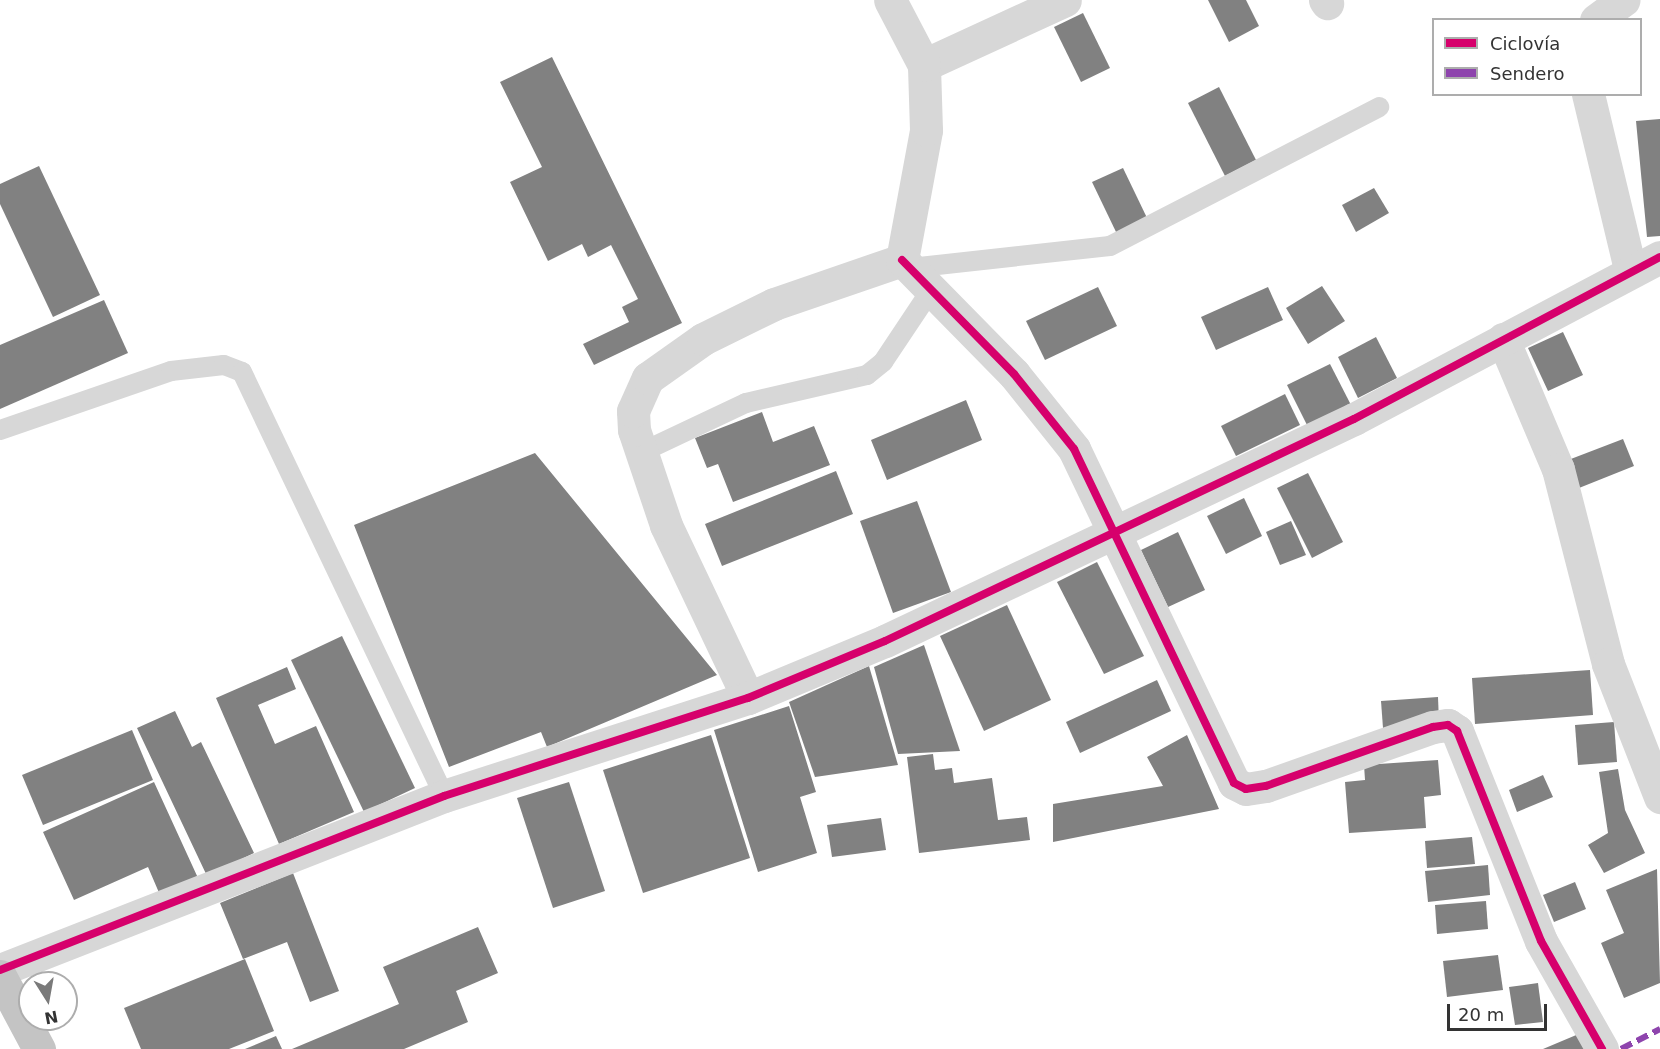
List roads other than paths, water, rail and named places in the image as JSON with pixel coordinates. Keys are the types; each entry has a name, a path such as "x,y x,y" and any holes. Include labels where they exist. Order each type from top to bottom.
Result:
{"highway":[{"path":"0,976 39,1049"}],"street":[{"path":"890,0 924,65 926,130 914,273 1063,433 1234,783 1246,789 1266,786 1433,727 1448,725 1457,731 1541,941 1602,1049"},
{"path":"924,65 1065,0"},
{"path":"1599,18 1624,0"},
{"path":"1588,96 1630,269"},
{"path":"0,970 444,796 748,698 885,641 1354,418 1630,269 1660,257"},
{"path":"748,698 666,525 634,430 637,393 664,363 774,304 914,273"},
{"path":"1503,339 1558,469 1608,664 1660,797"}],"lane":[{"path":"640,453 746,402 867,375 883,362 914,273 1110,246 1379,106"},
{"path":"0,430 171,371 224,365 242,372 444,796"}]}
